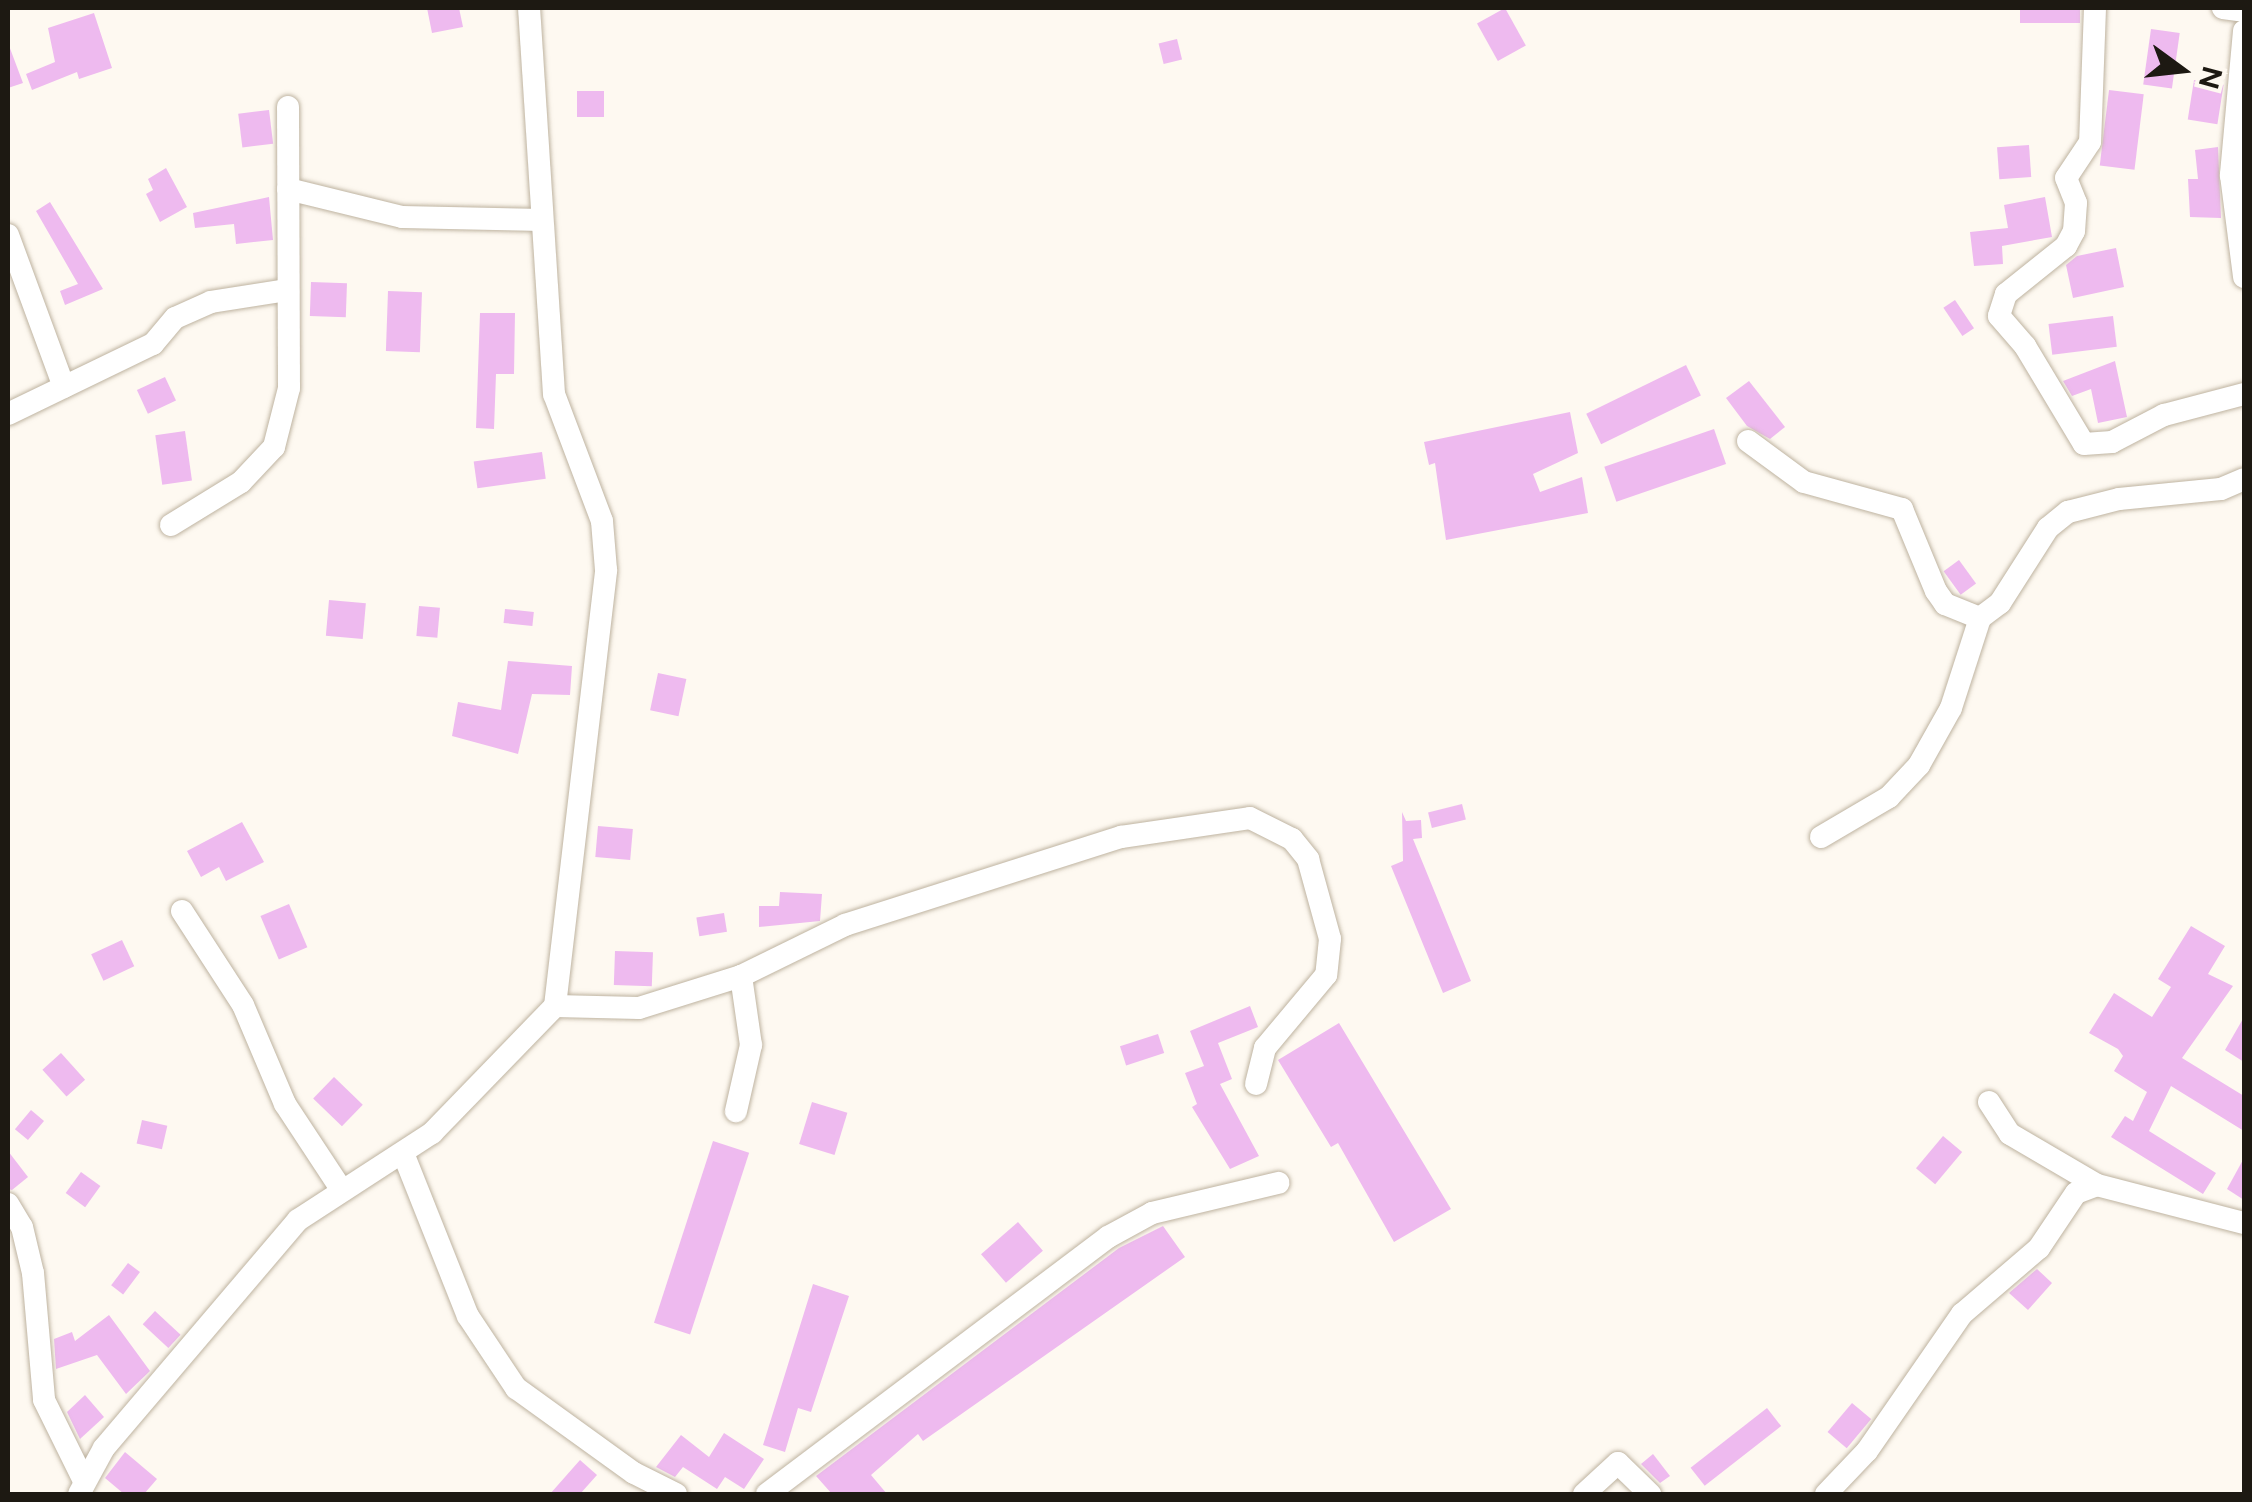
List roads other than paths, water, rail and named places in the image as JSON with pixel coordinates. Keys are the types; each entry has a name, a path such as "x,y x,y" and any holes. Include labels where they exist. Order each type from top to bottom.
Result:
{"street":[{"path":"8,1204 22,1227 34,1272 35,1345 44,1400 81,1488 248,1273 341,1189 403,1152 509,1059 555,1006 606,570 602,521 554,394 528,8"},
{"path":"2095,8 2090,142 2066,178 2076,203 2074,231 2066,246 2006,294 1999,316 2026,346 2084,444 2112,442 2164,415 2244,394"},
{"path":"2223,8 2244,11"},
{"path":"2244,31 2232,174 2244,277"},
{"path":"171,524 241,482 274,448 289,388 288,107"},
{"path":"288,190 402,217 542,220"},
{"path":"8,235 64,387"},
{"path":"8,414 152,344 175,318 211,302 288,290"},
{"path":"1748,442 1804,482 1902,509 1936,592 1945,604 1980,618 1989,616 2048,528 2068,512 2119,499 2221,489 2244,479"},
{"path":"1820,837 1889,797 1920,766 1951,708 1980,618"},
{"path":"555,1006 639,1008 741,976 845,926 1121,838 1250,818 1292,838 1308,859 1330,939 1326,975 1265,1048 1256,1084"},
{"path":"182,911 242,1005 285,1104 341,1189"},
{"path":"736,1111 750,1045 741,976"},
{"path":"1989,1102 2010,1134 2098,1184 2244,1224"},
{"path":"403,1152 414,1192 468,1316 516,1388 630,1484 676,1494"},
{"path":"373,1169 414,1192"},
{"path":"767,1494 1108,1237 1152,1213 1278,1183"},
{"path":"1826,1494 1867,1452 1962,1314 2039,1248 2076,1192 2098,1184"},
{"path":"1584,1494 1618,1462 1650,1494"}]}
